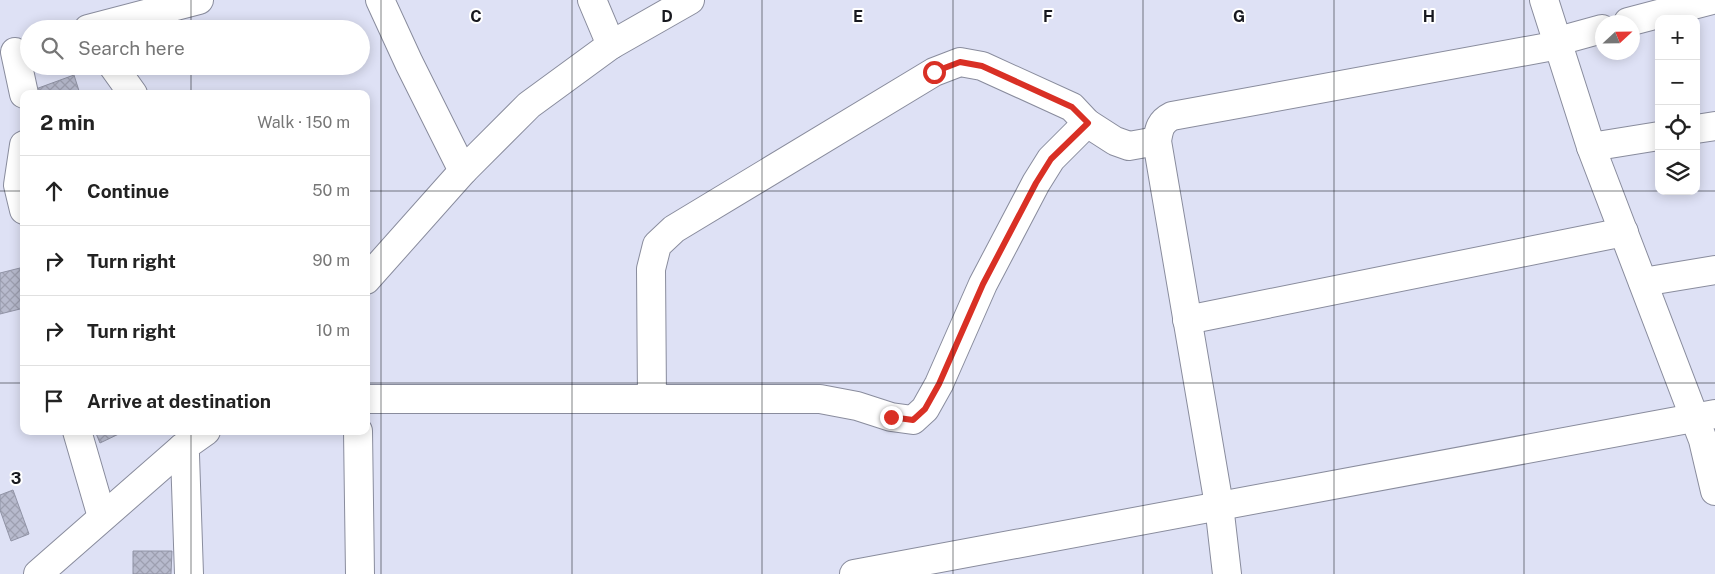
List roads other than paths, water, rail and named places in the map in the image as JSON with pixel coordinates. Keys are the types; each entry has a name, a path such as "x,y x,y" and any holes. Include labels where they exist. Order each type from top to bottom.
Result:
{"street":[{"path":"126,20 199,0"},
{"path":"380,0 463,171"},
{"path":"592,0 611,46"},
{"path":"370,276 463,171 529,105 611,46 690,0"},
{"path":"1544,0 1591,147 1643,282 1705,416 1703,440 1715,491"},
{"path":"1640,19 1712,0"},
{"path":"1227,574 1219,506 1157,141 1159,126 1172,116 1558,45 1562,40 1595,32"},
{"path":"10,50 23,90"},
{"path":"652,399 651,269 657,245 674,229 934,72 960,62 982,66 1072,107 1088,123 1115,141 1128,146 1157,141"},
{"path":"119,75 130,90"},
{"path":"370,399 820,399 857,406 891,417 913,420 925,409 939,384 983,284 1036,183 1051,159 1088,123"},
{"path":"1700,128 1715,126"},
{"path":"1591,147 1655,137"},
{"path":"20,171 18,185 20,193"},
{"path":"1187,320 1624,232"},
{"path":"1643,282 1715,270"},
{"path":"854,574 1705,416"},
{"path":"78,435 102,517"},
{"path":"38,574 182,448 200,435"},
{"path":"358,435 360,574"},
{"path":"182,448 185,455 190,574"}]}
